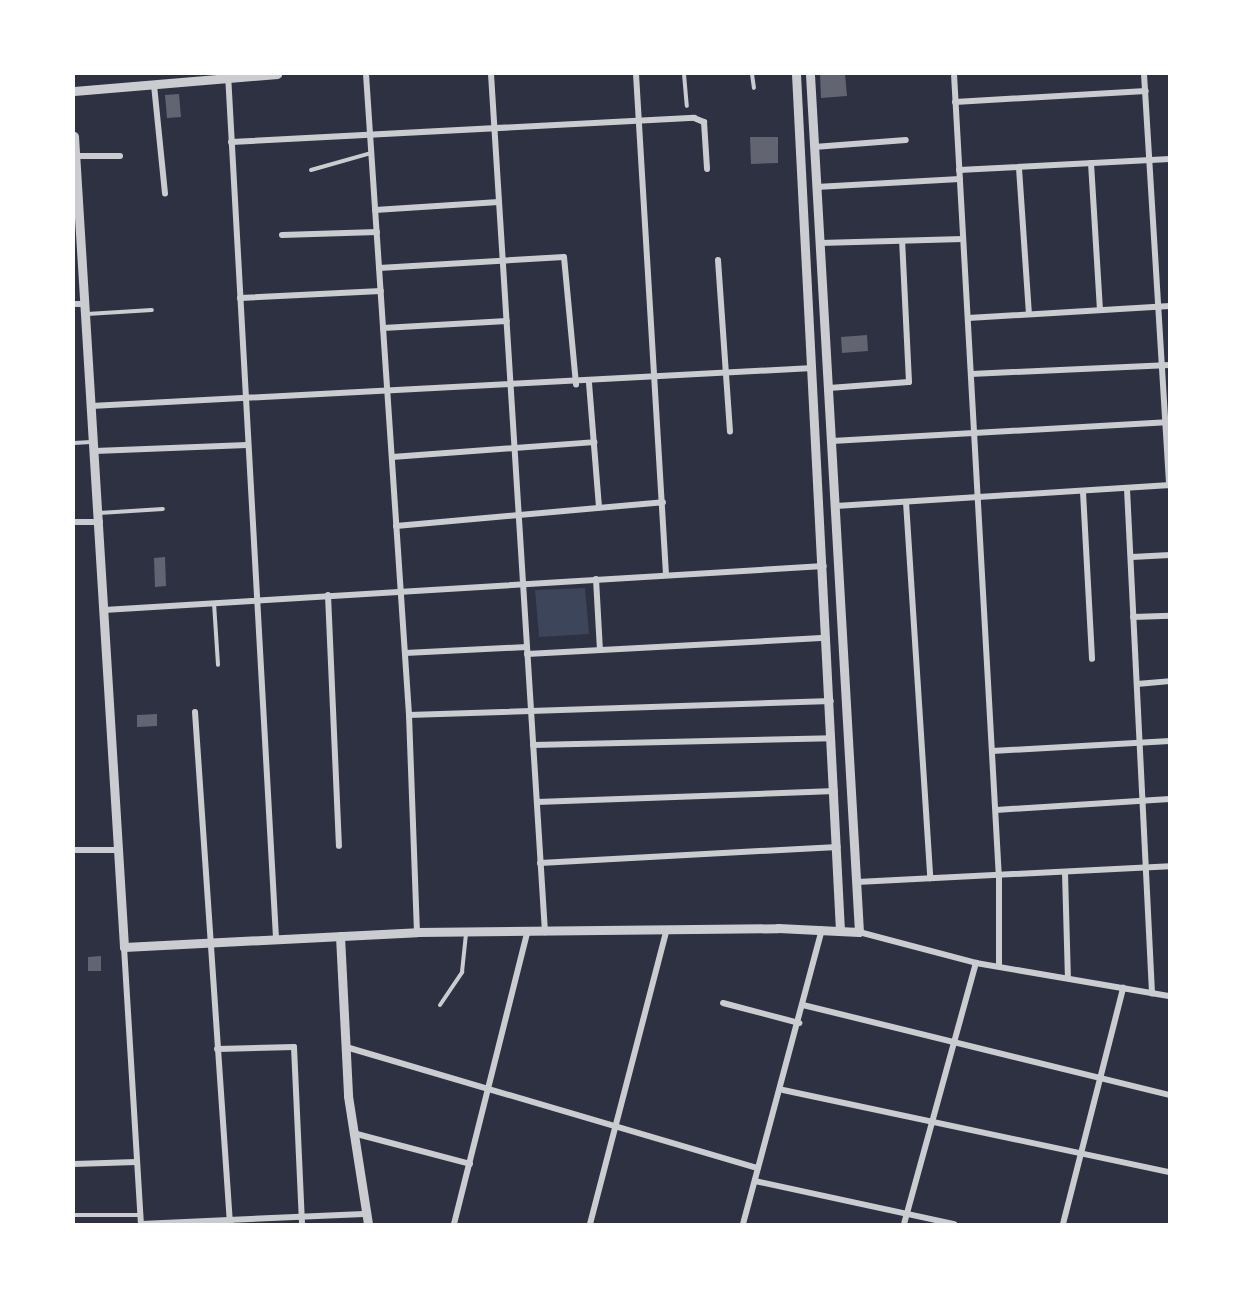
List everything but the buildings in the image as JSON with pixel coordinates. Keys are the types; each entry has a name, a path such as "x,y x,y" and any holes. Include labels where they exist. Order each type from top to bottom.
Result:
{"street":[{"path":"74,91 228,76 277,74"},
{"path":"366,74 409,715 417,932"},
{"path":"491,74 545,933"},
{"path":"636,74 666,574"},
{"path":"796,74 825,566 840,930"},
{"path":"810,74 859,933"},
{"path":"954,74 996,810 999,966"},
{"path":"836,506 978,499 1169,485 1166,365 1144,74"},
{"path":"228,76 247,445 259,599 276,938"},
{"path":"154,85 165,193"},
{"path":"955,102 1146,91"},
{"path":"231,142 495,126 639,120 704,122 707,169"},
{"path":"74,136 76,195 87,314 117,850 141,1224 230,1222 364,1214"},
{"path":"814,147 906,140"},
{"path":"75,156 120,156"},
{"path":"959,170 1170,159"},
{"path":"1091,163 1100,310"},
{"path":"1020,168 1029,314"},
{"path":"816,187 960,179"},
{"path":"375,210 499,202"},
{"path":"282,235 377,232"},
{"path":"820,243 963,238"},
{"path":"829,388 909,382 902,241"},
{"path":"379,268 564,258 569,262 576,384"},
{"path":"718,260 730,432"},
{"path":"240,298 381,291"},
{"path":"74,304 85,304"},
{"path":"968,318 1170,306"},
{"path":"383,328 507,321"},
{"path":"971,374 1166,365"},
{"path":"92,406 576,384 814,368"},
{"path":"590,383 599,508"},
{"path":"832,441 974,431 1167,422"},
{"path":"392,457 594,442"},
{"path":"95,447 247,445"},
{"path":"1127,489 1152,993"},
{"path":"1083,492 1092,659"},
{"path":"396,526 663,502"},
{"path":"906,502 930,878"},
{"path":"74,522 99,517"},
{"path":"1132,557 1170,555"},
{"path":"104,610 825,566"},
{"path":"596,579 600,650"},
{"path":"328,595 339,846"},
{"path":"1133,617 1170,616"},
{"path":"405,653 600,650 828,638"},
{"path":"1137,684 1170,681"},
{"path":"409,715 531,709 831,701"},
{"path":"195,712 230,1222"},
{"path":"533,745 833,738"},
{"path":"992,751 1170,741"},
{"path":"537,802 835,791"},
{"path":"996,810 1170,799"},
{"path":"540,863 838,847"},
{"path":"74,850 117,850"},
{"path":"857,882 930,878 999,878 1170,866"},
{"path":"1065,873 1068,978"},
{"path":"124,947 417,932 545,933 822,929 859,933 976,963 1170,996"},
{"path":"743,1224 783,1090 822,929"},
{"path":"590,1224 666,932"},
{"path":"454,1224 490,1089 527,933"},
{"path":"340,936 353,1133 364,1214 368,1224"},
{"path":"904,1224 933,1124 951,1046 976,963"},
{"path":"1063,1224 1103,1078 1124,988"},
{"path":"723,1003 799,1023"},
{"path":"803,1005 951,1046 1103,1078 1170,1095"},
{"path":"217,1049 294,1047 302,1224"},
{"path":"346,1047 758,1168"},
{"path":"783,1090 933,1124 1082,1152 1170,1172"},
{"path":"353,1133 470,1164"},
{"path":"74,1164 136,1162"},
{"path":"754,1181 954,1224"}],"lane":[{"path":"684,74 687,105"},
{"path":"752,74 754,88"},
{"path":"311,170 371,153"},
{"path":"87,314 152,310"},
{"path":"74,443 95,447"},
{"path":"99,517 163,508"},
{"path":"214,602 218,665"},
{"path":"440,1005 462,972 466,932"},
{"path":"74,1215 140,1215"}],"shaded area":[{"path":"585,588 589,634 539,637 535,590"}]}
